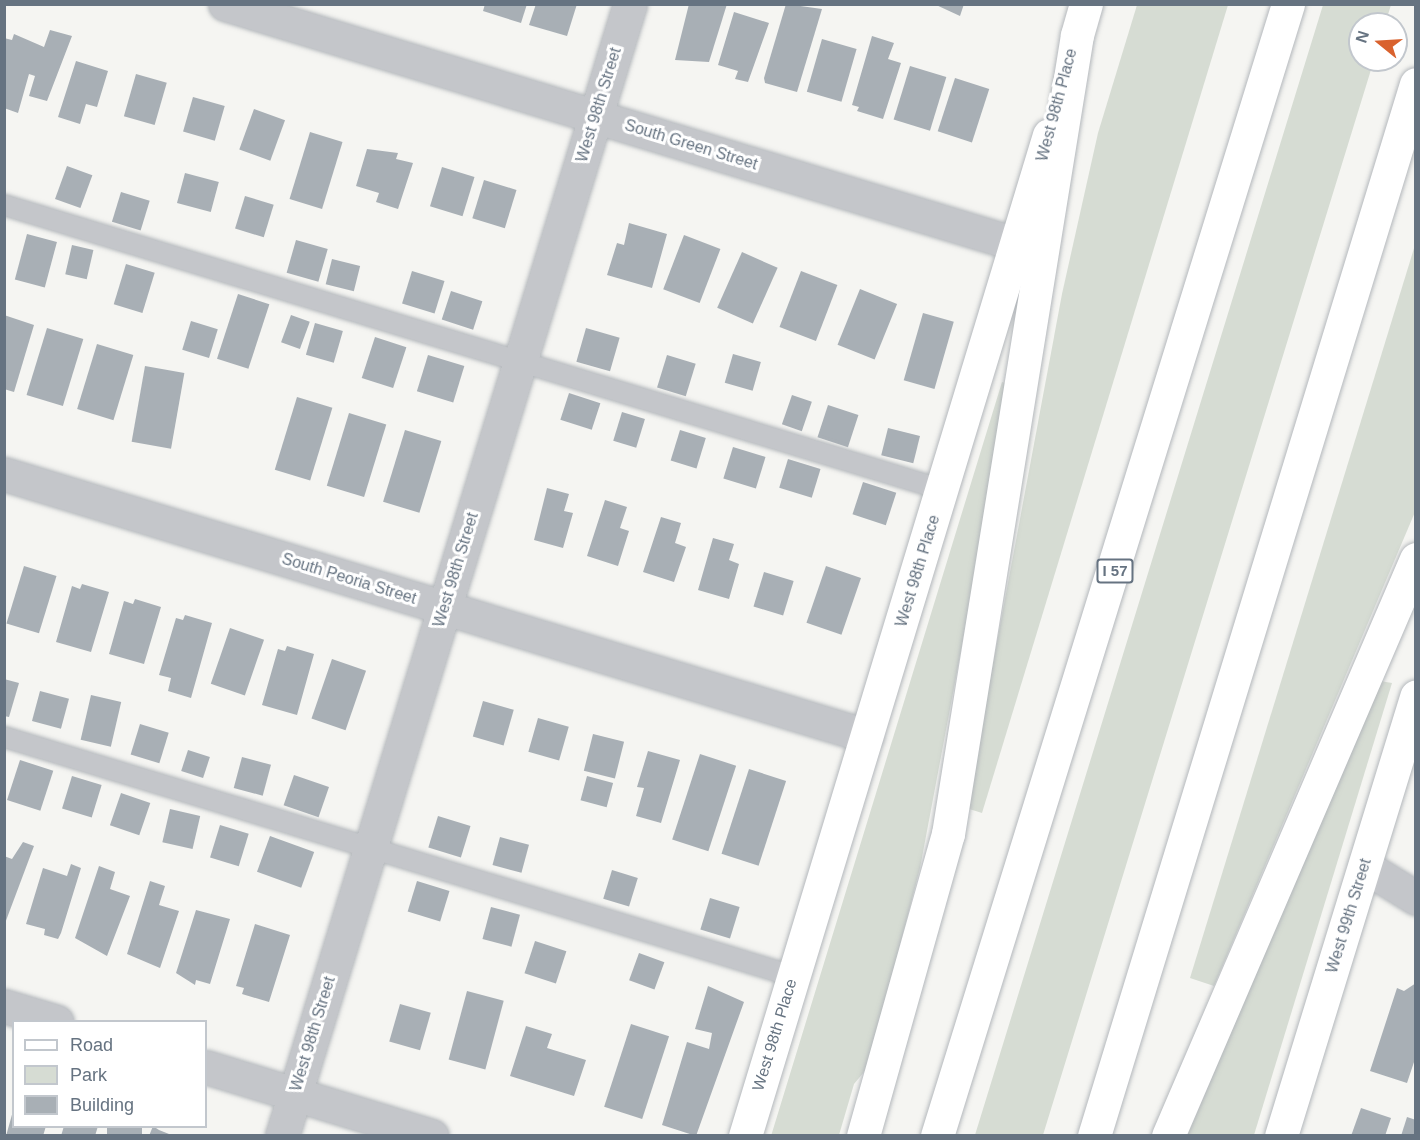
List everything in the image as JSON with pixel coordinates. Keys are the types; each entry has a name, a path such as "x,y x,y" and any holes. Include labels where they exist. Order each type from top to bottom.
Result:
{"main road":[{"name":"I 57","path":"937,1136 1288,4"},
{"name":"West 98th Place","path":"745,1136 1019,245 1084,12"},
{"path":"863,1136 948,834 1084,12"},
{"path":"1094,1136 1416,84"},
{"path":"1168,1136 1416,559"},
{"name":"West 99th Street","path":"1284,1135 1416,696"}],"street":[{"name":"South Green Street","path":"225,4 1019,245"},
{"name":"West 98th Street","path":"282,1136 630,4"},
{"name":"South Peoria Street","path":"4,474 867,736"},
{"path":"1364,866 1416,898"},
{"path":"4,1006 50,1020"},
{"path":"207,1067 432,1136"}],"lane":[{"path":"4,206 944,490"},
{"path":"4,737 793,976"}],"green space":[{"path":"1137,5 1228,5 982,813 966,808 1062,294 1098,133"},
{"path":"1323,5 1391,5 1389,12 1348,12 1348,72 1370,72 1043,1135 975,1135"},
{"path":"1415,245 1415,512 1214,986 1190,978"},
{"path":"1002,382 1011,385 920,868 869,1066 854,1084 839,1135 771,1136"},
{"path":"1380,681 1392,683 1254,1135 1187,1136"}],"building":[{"path":"485,4 527,4 521,23 483,11"},
{"path":"536,4 577,4 567,36 529,25"},
{"path":"689,4 727,4 709,62 675,60"},
{"path":"786,4 822,9 797,92 765,83 764,78"},
{"path":"934,4 964,4 960,16"},
{"path":"734,12 769,23 748,82 735,79 738,71 718,65"},
{"path":"50,30 72,36 47,101 29,96 35,76 29,74 18,113 4,108 4,38 12,40 14,34 44,47"},
{"path":"872,36 894,43 888,59 901,63 883,119 857,111 859,107 852,105"},
{"path":"822,39 857,49 841,102 807,92"},
{"path":"76,61 108,71 97,107 86,104 80,124 58,117"},
{"path":"910,66 946,77 930,131 894,120"},
{"path":"136,74 167,83 155,125 124,116"},
{"path":"955,78 989,89 972,142 938,131"},
{"path":"193,97 225,106 215,141 183,132"},
{"path":"254,109 285,120 270,161 239,149"},
{"path":"310,132 343,142 322,209 290,199"},
{"path":"367,149 398,153 396,159 413,163 398,209 376,202 379,193 356,186"},
{"path":"67,166 92,175 80,208 55,199"},
{"path":"442,167 475,177 463,216 430,206"},
{"path":"185,173 219,182 211,212 177,203"},
{"path":"484,180 517,190 505,228 472,218"},
{"path":"121,192 150,201 141,230 112,222"},
{"path":"245,196 274,205 264,237 235,229"},
{"path":"629,223 667,234 652,288 607,275 617,243 624,245"},
{"path":"27,234 57,242 45,287 15,279"},
{"path":"684,235 720,249 700,303 663,289"},
{"path":"296,240 328,249 318,282 287,273"},
{"path":"72,245 93,250 87,279 65,274"},
{"path":"742,252 778,268 753,324 717,308"},
{"path":"332,259 360,266 354,291 326,284"},
{"path":"126,264 155,273 142,313 114,304"},
{"path":"412,271 445,281 435,313 402,304"},
{"path":"801,271 837,285 816,341 779,327"},
{"path":"860,289 897,304 875,360 838,345"},
{"path":"451,291 482,301 473,330 442,320"},
{"path":"238,294 269,304 248,369 217,359"},
{"path":"923,313 954,322 934,389 904,380"},
{"path":"4,315 34,325 14,392 4,389"},
{"path":"291,315 310,322 300,349 281,342"},
{"path":"191,321 218,329 209,358 182,350"},
{"path":"315,323 343,331 334,363 306,355"},
{"path":"47,328 83,339 63,406 27,395"},
{"path":"586,328 620,338 610,371 576,362"},
{"path":"375,337 406,347 393,388 362,378"},
{"path":"97,344 133,355 113,420 77,409"},
{"path":"733,354 761,362 753,391 725,383"},
{"path":"428,355 464,366 453,402 417,391"},
{"path":"667,355 696,364 686,396 657,388"},
{"path":"145,366 184,373 171,449 132,442"},
{"path":"569,393 600,403 592,430 560,420"},
{"path":"792,395 812,402 802,431 782,424"},
{"path":"297,397 332,408 310,480 275,470"},
{"path":"828,405 858,415 848,447 817,437"},
{"path":"622,412 645,419 636,448 613,441"},
{"path":"349,413 386,424 364,497 327,486"},
{"path":"888,428 920,436 913,463 881,455"},
{"path":"405,430 441,441 419,513 383,502"},
{"path":"680,430 706,438 696,468 671,461"},
{"path":"733,447 766,457 756,488 723,479"},
{"path":"788,459 821,469 812,498 779,488"},
{"path":"863,482 896,493 886,525 852,514"},
{"path":"547,488 569,494 564,511 573,513 563,548 534,540"},
{"path":"605,500 627,507 620,528 629,531 618,566 587,556"},
{"path":"661,517 681,523 675,543 686,547 674,582 643,572"},
{"path":"713,538 734,544 729,560 739,564 729,599 698,590"},
{"path":"24,566 57,576 39,633 6,623"},
{"path":"826,566 861,578 841,635 806,623"},
{"path":"764,572 794,581 783,615 753,606"},
{"path":"82,584 109,592 91,652 56,642 72,586 80,589"},
{"path":"135,599 161,607 144,664 109,654 124,601 133,604"},
{"path":"185,615 212,623 191,698 168,691 171,678 159,675 176,618 183,620"},
{"path":"230,628 264,640 245,696 211,684"},
{"path":"287,646 314,654 297,715 262,705 278,649 285,651"},
{"path":"332,659 366,671 346,730 311,719"},
{"path":"4,679 19,683 9,717 4,716"},
{"path":"40,691 69,699 61,729 32,721"},
{"path":"91,695 121,702 111,747 81,740"},
{"path":"483,701 514,710 504,745 473,737"},
{"path":"538,718 569,727 559,760 528,752"},
{"path":"140,724 169,733 159,763 131,755"},
{"path":"593,734 624,742 615,779 584,771"},
{"path":"188,750 210,757 203,778 181,771"},
{"path":"648,751 680,760 661,823 636,816 644,788 637,787"},
{"path":"700,754 736,766 708,851 672,840"},
{"path":"242,757 271,765 263,796 234,788"},
{"path":"20,760 53,771 40,811 7,800"},
{"path":"749,769 786,781 759,866 721,854"},
{"path":"294,775 329,787 319,817 284,805"},
{"path":"72,776 102,785 92,818 62,809"},
{"path":"587,776 613,783 607,807 581,800"},
{"path":"121,793 150,803 139,835 110,825"},
{"path":"170,809 200,816 193,849 162,842"},
{"path":"438,816 471,826 461,857 428,848"},
{"path":"220,825 249,834 239,866 210,858"},
{"path":"270,836 314,852 301,888 257,872"},
{"path":"500,837 529,845 521,873 492,865"},
{"path":"23,842 34,846 4,926 4,856 12,859"},
{"path":"71,864 81,868 58,939 44,935 45,929 26,924 43,868 67,876"},
{"path":"99,866 115,872 110,889 130,896 107,956 75,938"},
{"path":"612,870 638,878 629,907 603,899"},
{"path":"150,881 165,886 159,905 179,911 160,968 127,954"},
{"path":"417,881 450,891 440,922 408,912"},
{"path":"710,898 740,907 730,939 700,930"},
{"path":"491,907 520,915 511,947 482,939"},
{"path":"196,910 230,919 210,984 196,980 195,985 176,973"},
{"path":"255,924 290,935 269,1002 242,994 244,988 236,986"},
{"path":"535,941 566,951 556,984 524,973"},
{"path":"639,953 664,962 654,989 629,980"},
{"path":"1416,983 1416,1056 1407,1083 1370,1071 1397,988 1404,991"},
{"path":"708,986 744,1002 696,1136 662,1125 687,1042 709,1049 712,1033 695,1029"},
{"path":"467,991 504,1001 485,1069 449,1060"},
{"path":"400,1004 431,1013 420,1050 389,1041"},
{"path":"631,1024 669,1036 642,1119 604,1107"},
{"path":"526,1026 552,1034 547,1048 586,1060 574,1096 510,1076"},
{"path":"1361,1108 1391,1118 1385,1136 1351,1136"},
{"path":"12,1115 12,1128 45,1128 43,1136 6,1136"},
{"path":"1407,1117 1416,1120 1416,1136 1401,1136"},
{"path":"63,1128 97,1128 95,1136 61,1136"},
{"path":"107,1128 142,1128 142,1136 107,1136"},
{"path":"152,1128 156,1128 174,1136 149,1136"}]}
